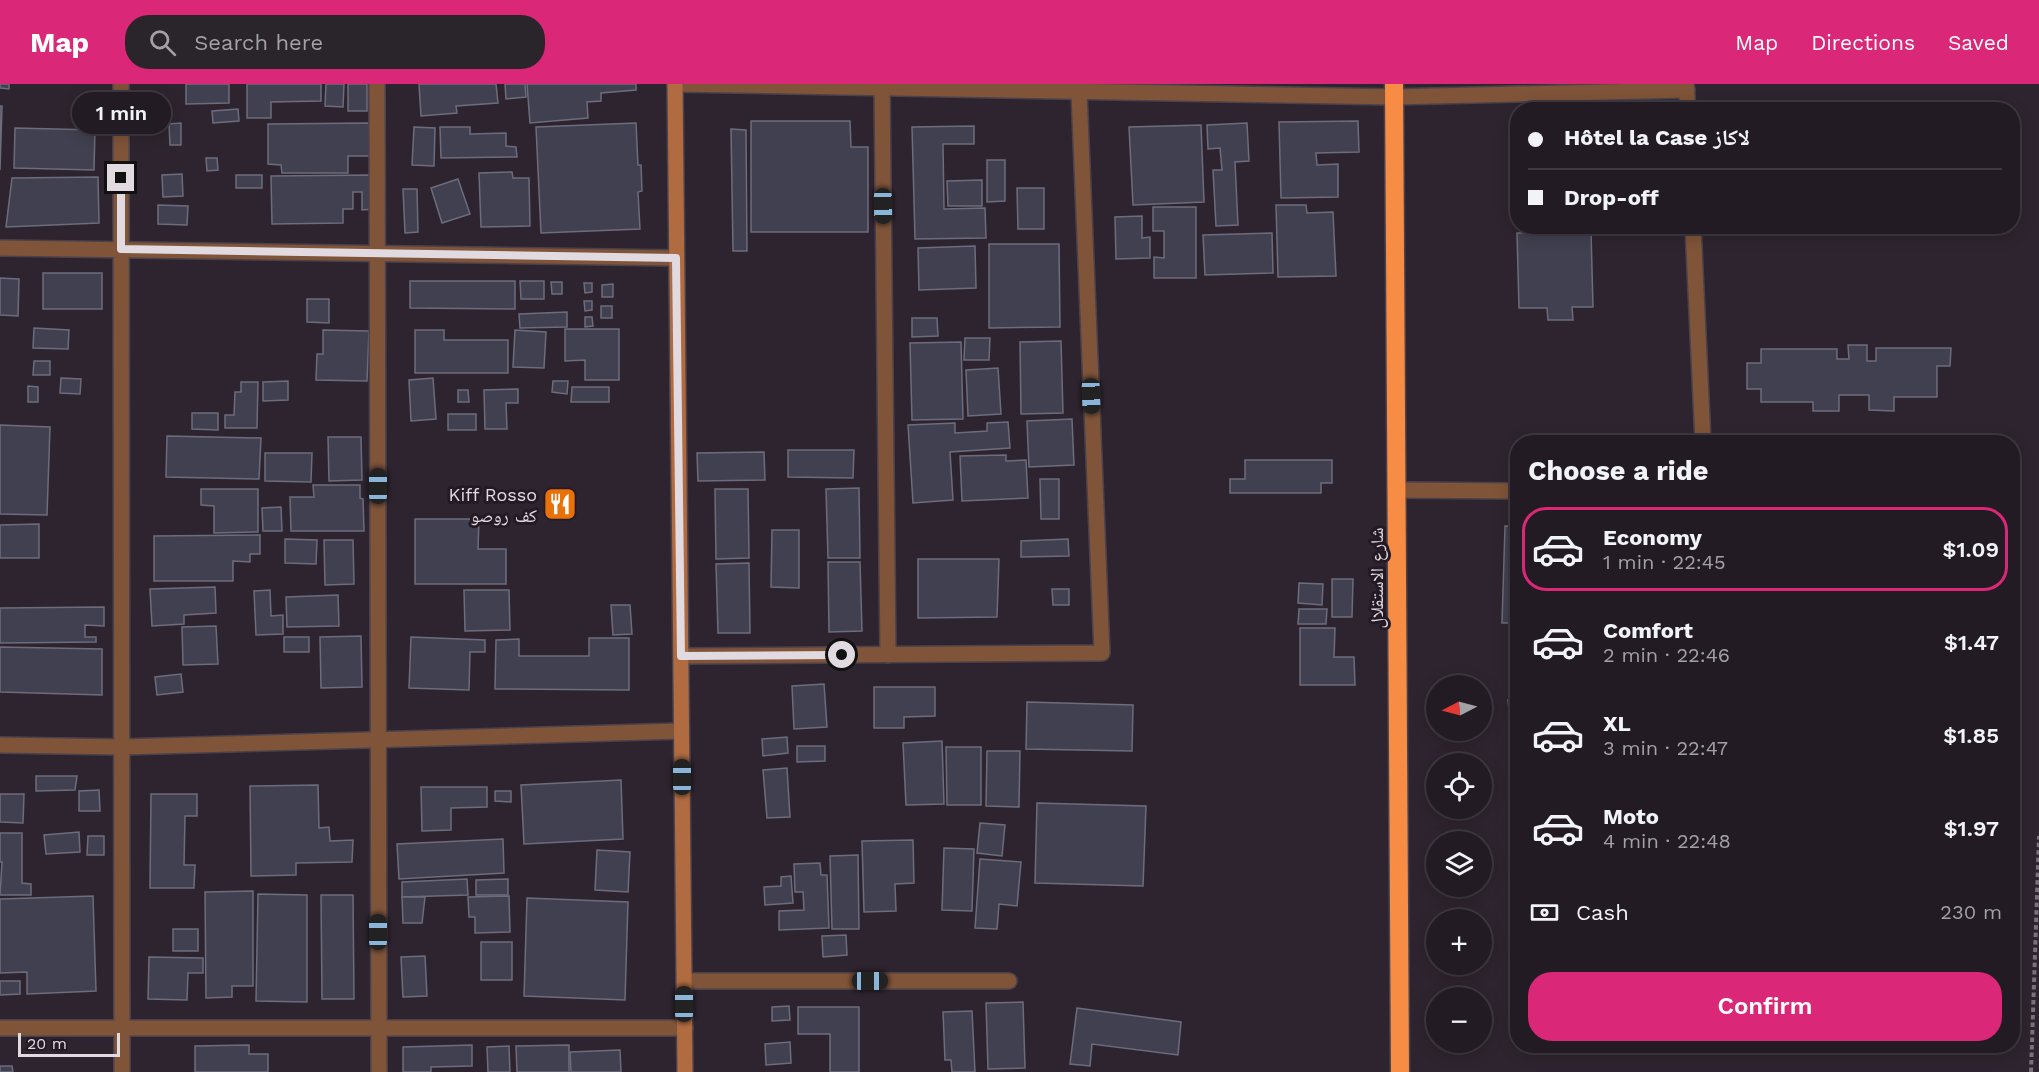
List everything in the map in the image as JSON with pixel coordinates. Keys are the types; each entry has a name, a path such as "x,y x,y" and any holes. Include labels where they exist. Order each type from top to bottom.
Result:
{"highway":[{"name":"شارع الاستقلال","path":"1394,91 1400,1072"}],"street":[{"path":"121,84 122,1072"},
{"path":"377,84 379,1072"},
{"path":"685,1072 675,84 1079,92 1686,87 1687,102"},
{"path":"882,88 888,655"},
{"path":"681,656 1102,652 1079,92"},
{"path":"1693,234 1703,435"},
{"path":"0,248 676,258"},
{"path":"1396,490 1510,491"},
{"path":"0,745 122,747 681,731"},
{"path":"684,981 1009,981"},
{"path":"0,1028 685,1028"}],"path":[{"path":"2031,1072 2039,836"}],"building":[{"path":"0,84 9,84 9,89 0,88"},
{"path":"186,84 229,84 229,103 186,104"},
{"path":"247,84 321,84 321,101 271,102 271,118 247,118"},
{"path":"326,84 344,84 343,107 325,106"},
{"path":"348,84 367,84 367,111 348,111"},
{"path":"419,84 496,84 498,103 456,106 457,113 421,116"},
{"path":"505,84 525,84 526,97 506,99"},
{"path":"527,84 636,84 636,90 601,93 601,101 587,102 588,118 530,123"},
{"path":"0,106 2,106 0,170"},
{"path":"238,109 239,121 213,123 212,111"},
{"path":"751,121 850,121 851,147 868,147 868,232 751,232"},
{"path":"1358,121 1359,152 1316,153 1317,165 1338,164 1338,197 1281,198 1279,122"},
{"path":"181,123 181,145 170,145 169,124"},
{"path":"369,123 370,156 348,156 348,173 282,173 281,165 268,164 268,124"},
{"path":"636,123 642,191 638,192 640,229 541,233 536,127"},
{"path":"1247,123 1249,161 1235,162 1238,225 1216,226 1213,170 1222,170 1220,148 1208,149 1207,125"},
{"path":"1201,125 1204,202 1133,205 1129,127"},
{"path":"974,126 974,144 943,144 944,209 985,208 986,238 915,239 912,127"},
{"path":"414,127 435,128 434,166 412,165"},
{"path":"440,127 470,127 470,134 506,133 506,146 516,147 517,157 441,158"},
{"path":"15,128 95,130 94,170 14,168"},
{"path":"731,129 746,130 747,251 733,251"},
{"path":"206,158 217,158 218,170 207,171"},
{"path":"987,160 1005,160 1005,201 987,202"},
{"path":"512,172 513,178 529,178 530,226 481,227 479,173"},
{"path":"182,174 183,196 163,197 162,175"},
{"path":"236,175 262,175 262,188 236,188"},
{"path":"373,175 374,209 362,210 362,192 353,192 353,209 343,209 343,223 272,224 271,176"},
{"path":"98,177 99,223 6,227 12,178"},
{"path":"458,179 470,214 442,223 431,188"},
{"path":"982,180 982,206 948,206 947,181"},
{"path":"1017,188 1044,188 1044,229 1018,229"},
{"path":"403,189 417,189 418,232 405,233"},
{"path":"158,205 188,206 187,225 158,224"},
{"path":"1276,205 1306,205 1307,213 1333,212 1336,276 1278,277"},
{"path":"1153,207 1196,207 1196,278 1154,278 1154,257 1164,258 1164,231 1153,231"},
{"path":"1142,216 1142,238 1150,237 1150,258 1116,259 1115,217"},
{"path":"1272,233 1273,273 1205,275 1203,235"},
{"path":"1517,234 1591,234 1593,307 1572,307 1573,320 1548,320 1547,308 1519,308"},
{"path":"989,244 1059,244 1060,327 989,328"},
{"path":"975,246 976,288 919,290 918,248"},
{"path":"43,273 102,273 102,309 43,309"},
{"path":"0,278 19,279 18,316 0,315"},
{"path":"410,281 515,281 515,309 410,308"},
{"path":"520,281 544,281 544,299 521,299"},
{"path":"551,282 562,282 562,294 552,294"},
{"path":"584,283 592,283 592,292 585,293"},
{"path":"613,284 613,297 602,297 602,285"},
{"path":"307,299 329,299 329,323 307,322"},
{"path":"584,301 592,301 592,310 585,311"},
{"path":"601,306 612,306 612,318 601,318"},
{"path":"567,312 567,327 520,328 519,314"},
{"path":"585,317 592,317 593,326 585,327"},
{"path":"912,318 937,318 938,336 912,337"},
{"path":"34,328 69,330 68,349 33,348"},
{"path":"565,329 619,329 619,380 585,380 585,360 565,361"},
{"path":"323,330 369,331 367,381 316,380 317,354 323,354"},
{"path":"415,330 444,330 444,340 508,340 508,373 415,373"},
{"path":"515,330 546,332 544,368 513,367"},
{"path":"965,338 990,338 989,360 964,360"},
{"path":"1061,341 1063,413 1021,414 1020,342"},
{"path":"961,342 963,419 912,420 910,343"},
{"path":"1848,345 1867,345 1867,361 1876,361 1876,348 1951,348 1950,366 1937,366 1937,397 1894,397 1894,411 1869,410 1869,395 1839,395 1839,411 1813,411 1813,402 1761,402 1761,389 1747,389 1747,363 1761,363 1761,349 1837,349 1837,359 1849,359"},
{"path":"34,361 50,361 50,375 33,375"},
{"path":"998,368 1001,414 968,416 966,370"},
{"path":"61,378 81,379 80,394 60,393"},
{"path":"433,378 436,419 411,421 409,380"},
{"path":"288,381 288,400 263,401 263,382"},
{"path":"553,381 568,381 567,394 552,392"},
{"path":"241,382 258,382 257,428 225,428 225,415 234,415 235,392 241,392"},
{"path":"28,386 38,387 38,402 28,402"},
{"path":"572,387 609,387 609,402 571,402"},
{"path":"518,389 518,403 506,403 507,429 485,429 484,390"},
{"path":"458,390 468,390 469,402 458,402"},
{"path":"192,413 218,413 218,430 192,429"},
{"path":"448,414 476,414 476,430 448,430"},
{"path":"1072,419 1074,465 1029,467 1027,421"},
{"path":"1008,422 1010,448 950,452 953,500 913,503 908,425 955,423 955,433 987,431 987,423"},
{"path":"0,425 50,427 47,515 0,514"},
{"path":"167,436 261,438 259,479 166,477"},
{"path":"328,437 361,437 362,480 329,481"},
{"path":"788,450 854,450 853,478 788,477"},
{"path":"764,452 765,480 698,481 697,453"},
{"path":"265,453 312,453 311,482 265,481"},
{"path":"1006,455 1006,461 1026,460 1028,498 962,501 960,456"},
{"path":"1245,460 1332,460 1332,483 1321,483 1321,493 1230,493 1230,479 1245,479"},
{"path":"1040,479 1059,479 1059,519 1041,519"},
{"path":"313,485 360,485 364,531 291,531 290,497 314,497"},
{"path":"859,488 860,558 828,558 826,489"},
{"path":"201,489 258,489 258,532 214,533 214,506 201,505"},
{"path":"715,489 748,489 749,558 716,559"},
{"path":"281,507 282,531 263,531 262,508"},
{"path":"415,519 479,519 478,549 506,549 506,584 415,584"},
{"path":"39,524 39,558 0,558 0,525"},
{"path":"1505,526 1510,526 1510,623 1502,623"},
{"path":"772,530 799,530 799,588 771,587"},
{"path":"260,535 260,554 250,554 250,562 233,561 233,581 154,581 154,536"},
{"path":"285,539 317,540 316,564 285,563"},
{"path":"1068,539 1069,556 1021,557 1021,541"},
{"path":"324,540 353,540 354,584 325,585"},
{"path":"918,559 999,559 997,617 918,618"},
{"path":"828,562 860,562 862,631 829,632"},
{"path":"749,563 750,633 718,633 716,564"},
{"path":"1332,579 1353,579 1352,617 1332,617"},
{"path":"1299,583 1323,584 1322,605 1298,603"},
{"path":"215,587 216,613 184,615 184,624 152,626 150,589"},
{"path":"1052,589 1069,589 1069,605 1053,605"},
{"path":"270,590 271,616 283,615 283,634 256,635 254,591"},
{"path":"464,590 509,590 510,630 465,631"},
{"path":"338,595 339,626 287,627 286,597"},
{"path":"611,605 630,605 632,634 613,635"},
{"path":"104,607 104,626 85,625 85,637 96,637 96,642 0,643 0,608"},
{"path":"1299,609 1327,609 1326,624 1298,624"},
{"path":"216,626 218,664 183,665 182,627"},
{"path":"1300,628 1335,628 1334,657 1354,657 1355,685 1300,685"},
{"path":"361,636 362,687 321,688 320,637"},
{"path":"284,637 309,637 309,652 284,652"},
{"path":"411,637 485,640 485,652 470,652 469,690 409,688"},
{"path":"589,638 629,638 629,690 495,689 496,640 519,639 519,656 589,656"},
{"path":"0,647 102,649 102,695 0,692"},
{"path":"181,674 183,692 157,695 155,677"},
{"path":"824,684 827,727 794,729 792,686"},
{"path":"874,687 935,687 935,716 904,717 904,728 874,728"},
{"path":"1027,702 1133,705 1132,751 1026,749"},
{"path":"787,737 788,753 763,756 762,739"},
{"path":"942,741 944,804 906,805 903,743"},
{"path":"797,746 825,746 825,761 797,762"},
{"path":"946,747 981,747 981,805 947,805"},
{"path":"987,751 1020,751 1019,807 986,806"},
{"path":"787,768 790,817 767,818 763,770"},
{"path":"36,776 77,776 75,790 36,791"},
{"path":"621,780 623,839 524,844 521,785"},
{"path":"318,785 319,828 329,827 330,841 353,840 352,862 296,863 296,875 251,876 250,786"},
{"path":"421,787 487,787 487,807 451,808 451,830 422,831"},
{"path":"99,790 100,811 79,811 79,791"},
{"path":"495,791 511,791 511,802 495,801"},
{"path":"0,794 24,794 23,823 0,822"},
{"path":"151,794 197,794 197,816 185,816 184,865 195,865 194,888 150,888"},
{"path":"1037,803 1146,806 1143,886 1035,883"},
{"path":"980,823 1005,825 1002,856 977,853"},
{"path":"79,832 80,852 46,854 44,835"},
{"path":"0,833 22,833 22,883 31,884 31,895 0,895 2,862 0,862"},
{"path":"88,836 104,836 104,855 87,855"},
{"path":"503,839 504,873 399,879 397,844"},
{"path":"913,840 914,883 895,884 896,911 864,912 862,841"},
{"path":"944,848 974,849 972,911 942,910"},
{"path":"597,850 630,852 628,892 595,890"},
{"path":"858,855 859,929 832,929 830,856"},
{"path":"980,859 1021,862 1017,906 999,904 997,929 975,928"},
{"path":"820,863 821,875 827,875 829,928 779,930 779,911 804,910 803,892 795,892 794,864"},
{"path":"791,876 793,903 765,905 764,887 781,886 781,877"},
{"path":"467,879 468,895 402,897 402,882"},
{"path":"508,879 508,895 476,895 476,880"},
{"path":"253,891 253,986 232,986 232,997 206,998 205,892"},
{"path":"258,894 307,895 307,1002 256,1001"},
{"path":"321,895 353,895 354,999 322,999"},
{"path":"93,896 96,991 27,994 27,972 0,973 0,899"},
{"path":"509,896 510,932 475,933 475,917 469,917 468,897"},
{"path":"402,897 425,897 422,923 403,923"},
{"path":"527,898 628,902 625,1000 524,996"},
{"path":"173,929 198,929 198,951 173,951"},
{"path":"846,935 847,955 823,957 822,936"},
{"path":"481,942 512,942 512,980 481,980"},
{"path":"425,956 427,996 403,997 401,957"},
{"path":"149,957 203,958 203,973 188,973 187,1000 148,999"},
{"path":"0,981 20,981 20,994 0,995"},
{"path":"1023,1002 1025,1068 988,1069 986,1003"},
{"path":"789,1006 790,1020 772,1021 772,1007"},
{"path":"798,1007 859,1007 859,1072 830,1072 830,1034 798,1034"},
{"path":"1077,1008 1181,1022 1178,1055 1092,1044 1090,1066 1070,1064"},
{"path":"972,1011 975,1072 952,1072 951,1060 945,1060 943,1012"},
{"path":"790,1042 791,1063 766,1065 765,1044"},
{"path":"249,1045 249,1054 268,1054 268,1072 195,1072 195,1046"},
{"path":"472,1045 472,1066 431,1067 431,1072 403,1072 403,1047"},
{"path":"569,1045 569,1072 517,1072 516,1046"},
{"path":"509,1046 510,1072 488,1072 487,1047"},
{"path":"620,1050 621,1072 571,1072 570,1052"},
{"path":"0,1066 12,1066 13,1072 0,1072"}],"place":[{"name":"Kiff Rosso كف روصو","path":"560,504"}],"route":[{"path":"121,178 121,249 676,258 681,656 842,655"}]}
